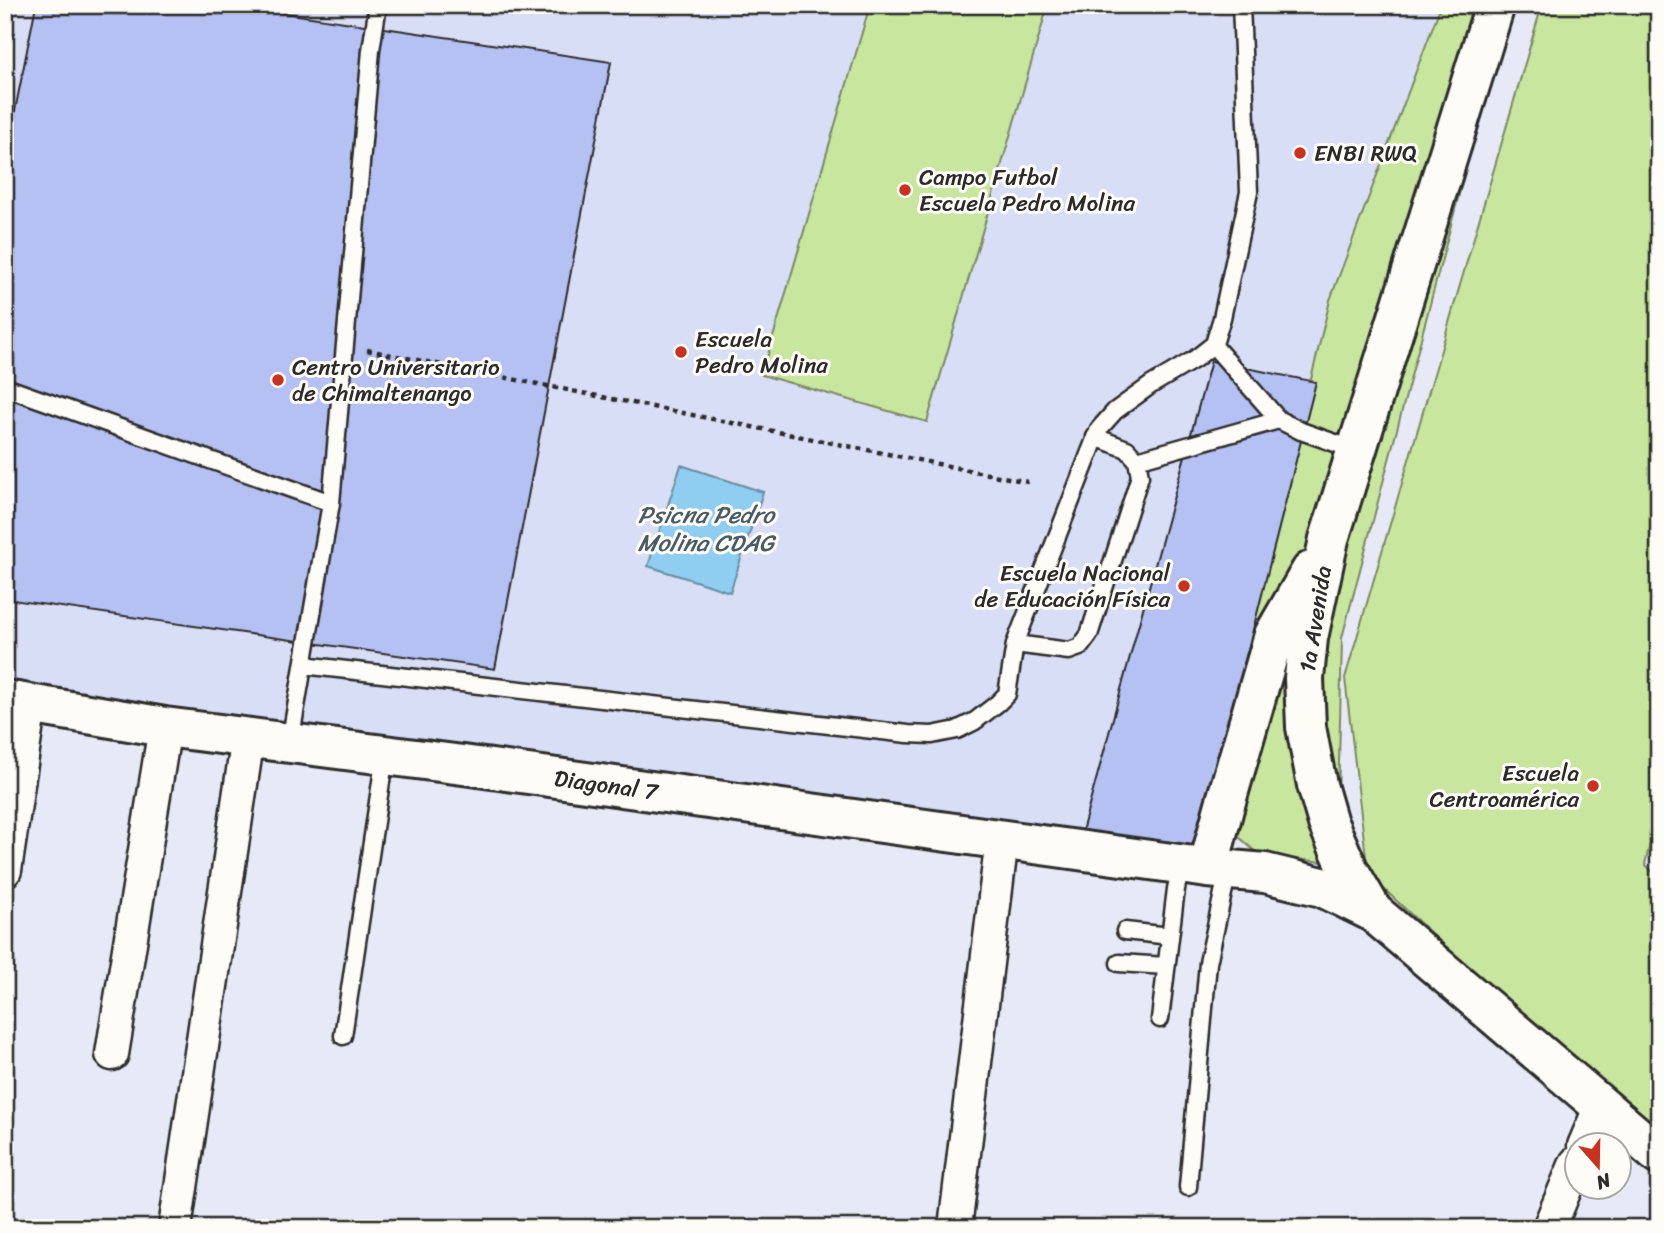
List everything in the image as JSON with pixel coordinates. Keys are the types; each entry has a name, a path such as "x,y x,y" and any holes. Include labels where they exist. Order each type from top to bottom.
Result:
{"main road":[{"name":"1a Avenida","path":"1495,5 1329,539 1308,638 1304,678 1306,727 1317,785 1328,823 1348,869 1373,912 1659,1155"},
{"path":"1206,867 1274,635 1329,539"},
{"name":"Diagonal 7","path":"18,702 165,727 1265,873 1322,887 1373,912"}],"street":[{"path":"5,870 18,702"},
{"path":"112,1055 165,727"},
{"path":"175,1228 248,737"},
{"path":"955,1228 1002,839"},
{"path":"1590,1132 1601,1106"},
{"path":"1549,1228 1562,1198"}],"lane":[{"path":"290,742 331,503 370,50 378,5"},
{"path":"303,665 908,734 932,735 957,730 975,721 1007,694 1015,644 1099,429 1115,411 1213,345 1222,318 1249,192 1241,5"},
{"path":"1213,345 1279,420 1358,452"},
{"path":"5,387 331,503"},
{"path":"1137,460 1279,420"},
{"path":"1015,644 1069,651 1080,647 1089,635 1140,476 1137,460 1128,449 1095,437"},
{"path":"343,1036 385,755"},
{"path":"1160,1019 1170,936 1206,867"},
{"path":"1188,1187 1208,963 1206,867"},
{"path":"1125,931 1170,936"},
{"path":"1119,963 1167,966"}],"path":[{"path":"345,345 1028,482"}],"shaded area":[{"name":"Escuela Pedro Molina","path":"5,5 1468,5 1130,846 5,680"}],"green space":[{"name":"Campo Futbol Escuela Pedro Molina","path":"870,5 1048,5 927,422 762,375"},
{"path":"1441,5 1509,5 1342,638 1338,803 1341,864 1259,855 1208,809 1330,300"},
{"path":"1542,5 1659,5 1659,807 1645,864 1659,879 1659,1147 1368,874 1345,678"}],"water":[{"name":"Psicna Pedro Molina CDAG","path":"681,465 763,492 730,592 648,566"}],"building":[{"name":"Centro Universitario de Chimaltenango","path":"36,5 231,5 611,62 495,669 5,599 5,161"},
{"path":"1211,361 1316,382 1196,854 1081,835"}],"place":[{"name":"ENBI RWQ","path":"1300,153"},
{"name":"Campo Futbol Escuela Pedro Molina","path":"905,190"},
{"name":"Escuela Pedro Molina","path":"681,352"},
{"name":"Centro Universitario de Chimaltenango","path":"278,380"},
{"name":"Escuela Nacional de Educación Física","path":"1184,586"},
{"name":"Escuela Centroamérica","path":"1593,786"}]}
